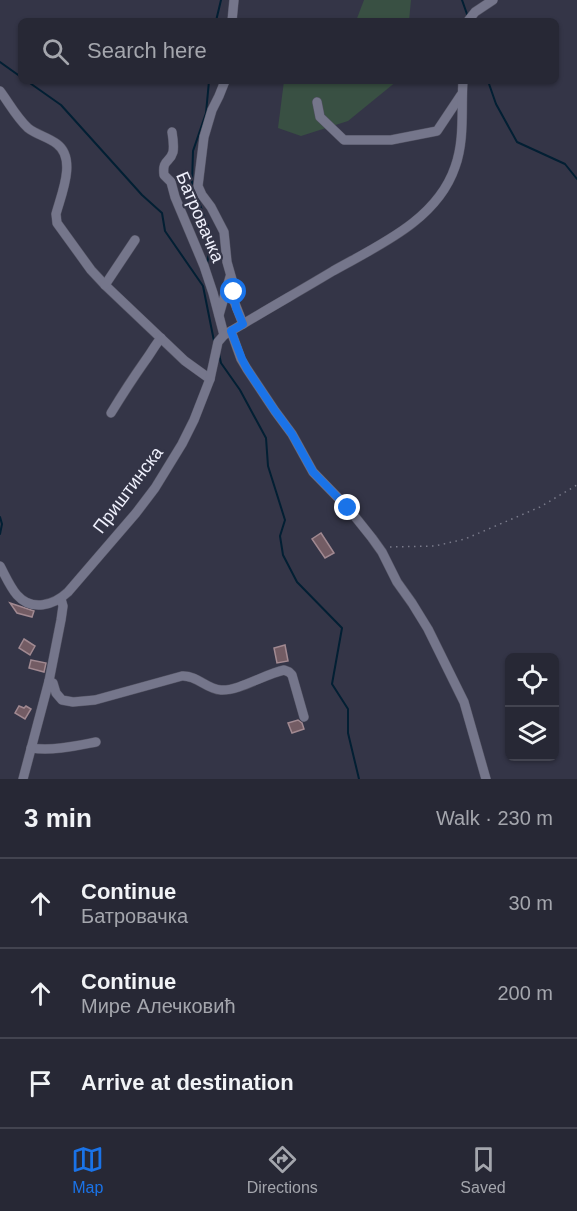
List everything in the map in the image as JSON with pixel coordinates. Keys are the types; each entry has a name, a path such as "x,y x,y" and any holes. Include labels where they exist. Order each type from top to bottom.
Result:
{"street":[{"path":"232,18 234,0"},
{"path":"470,18 493,0"},
{"name":"Батровачка","path":"224,84 207,123 198,186 224,232 234,301 243,324"},
{"path":"227,333 385,241 425,213 444,191 456,165 461,143 463,84"},
{"path":"0,92 25,125 34,133 55,143 63,152 66,158 66,176 56,214 57,223 91,270 185,361 210,379"},
{"path":"317,102 320,117 344,140 391,140 436,131 462,93"},
{"name":"Батровачка","path":"172,132 173,151 164,165 164,175 171,182 204,266 219,318 247,369 292,434 313,472 348,508 382,552 397,582 428,629 467,710 486,779"},
{"path":"105,285 135,240"},
{"name":"Батровачка","path":"219,318 231,275"},
{"name":"Приштинска","path":"61,599 155,488 194,420 210,379 216,346 227,333"},
{"path":"111,413 154,345 161,338"},
{"path":"0,566 16,594 24,600 44,605 61,599 63,606 49,681 23,779"},
{"path":"49,681 53,683 56,693 62,700 80,702 103,698 182,676 193,677 209,686 223,690 284,670 292,675 304,717"},
{"path":"31,748 58,748 96,742"}],"path":[{"path":"382,552 392,546 435,546 465,539 540,507 577,485"}],"green space":[{"path":"364,0 411,0 409,18 357,18"},
{"path":"284,84 393,84 348,121 301,136 278,128"}],"building":[{"path":"321,533 334,553 325,558 312,539"},
{"path":"10,603 34,611 32,617 17,613"},
{"path":"24,639 35,646 30,655 19,648"},
{"path":"285,645 288,661 277,663 274,648"},
{"path":"31,660 46,663 44,672 29,668"},
{"path":"19,706 31,709 25,719 15,713"},
{"path":"298,720 304,729 292,733 288,723"}],"waterway":[{"path":"217,18 221,0"},
{"path":"462,0 468,17"},
{"path":"0,62 18,75"},
{"path":"31,84 61,105 142,195 162,213 165,231 203,286 214,341"},
{"path":"207,264 212,236 192,184 193,151 206,113 209,84"},
{"path":"489,84 496,104 517,142 565,164 577,179"},
{"path":"219,354 221,363 240,390 266,438 268,466 285,520 280,536 283,555 297,582 342,628 332,684 348,709 348,733 359,779"},
{"path":"0,517 2,524 0,534"}],"route":[{"path":"234,292 234,301 243,324 231,331 247,369 292,434 313,472 348,508"}]}
